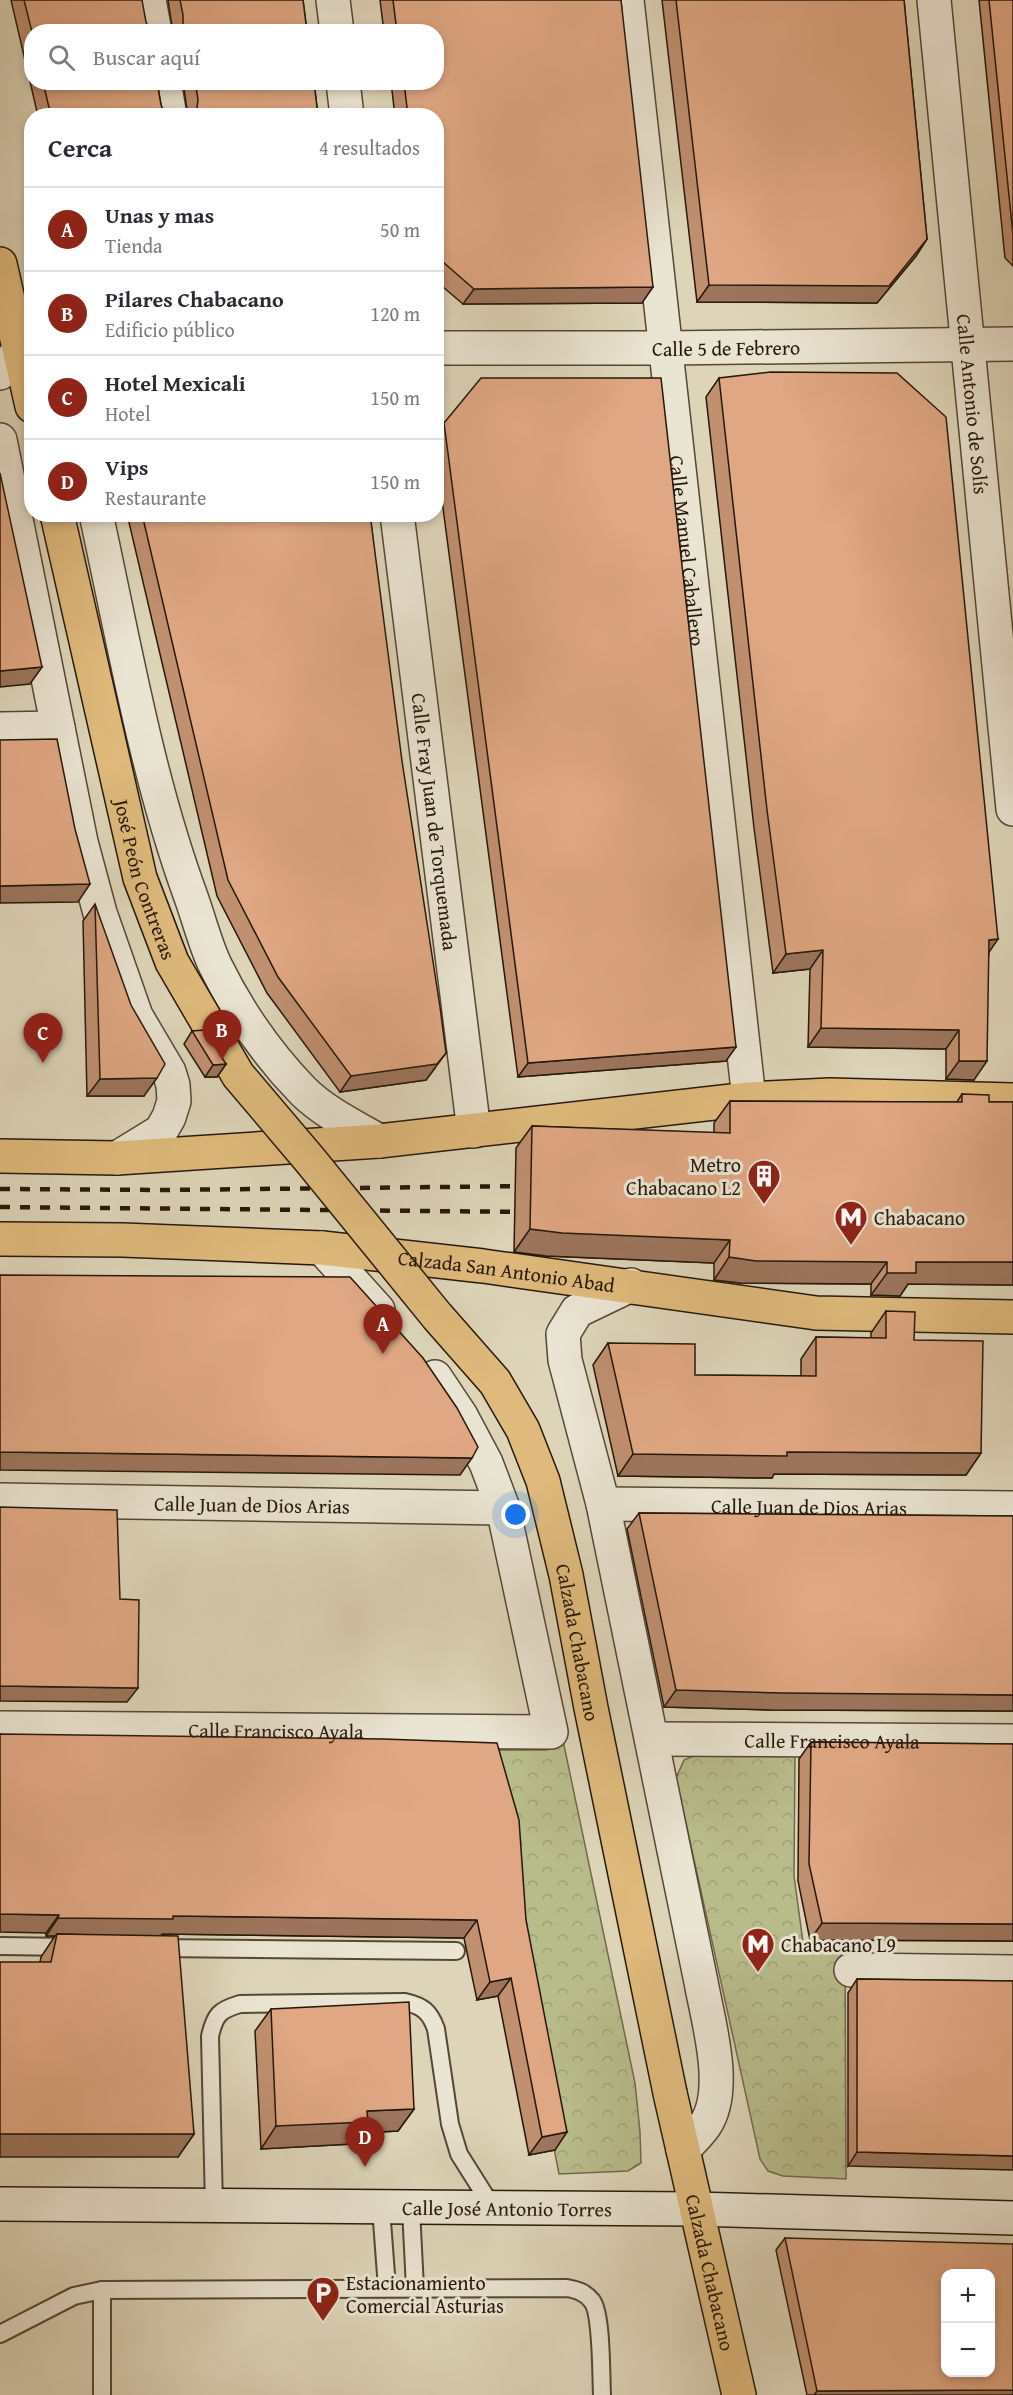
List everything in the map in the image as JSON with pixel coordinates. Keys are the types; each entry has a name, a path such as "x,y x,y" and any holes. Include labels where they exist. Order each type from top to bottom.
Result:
{"main road":[{"path":"0,264 16,357 24,382"},
{"name":"José Peón Contreras","path":"59,522 140,878 172,962 238,1076 340,1197"},
{"path":"0,1156 117,1158 379,1141 749,1100 830,1095 1013,1100"},
{"name":"Calzada Chabacano","path":"340,1197 437,1316 495,1382 523,1430 543,1481 566,1575 670,2093 739,2395"},
{"name":"Calzada San Antonio Abad","path":"0,1239 123,1240 322,1248 631,1285 816,1313 1013,1317"}],"street":[{"path":"149,0 154,24"},
{"path":"333,0 335,24"},
{"name":"Calle Manuel Caballero","path":"627,0 749,1100"},
{"name":"Calle Antonio de Solís","path":"934,0 1013,809"},
{"path":"165,90 169,108"},
{"path":"344,90 346,108"},
{"name":"Calle 5 de Febrero","path":"444,348 1013,344"},
{"path":"0,440 81,842 100,913 136,1017 169,1072 173,1085 174,1101 161,1131 117,1158"},
{"name":"José Peón Contreras","path":"98,522 150,762 179,865 214,963 244,1018 305,1093 339,1118 379,1141"},
{"name":"Calle Fray Juan de Torquemada","path":"398,522 474,1131"},
{"path":"0,729 58,728"},
{"path":"322,1248 397,1331"},
{"path":"631,1285 577,1311 563,1334 566,1360 603,1504 652,1739 701,1982 714,2059 716,2094 706,2124 683,2150"},
{"path":"419,1356 461,1416 486,1463 504,1508"},
{"name":"Calle Juan de Dios Arias","path":"0,1500 504,1508"},
{"name":"Calle Juan de Dios Arias","path":"603,1504 1013,1508"},
{"name":"Calle Francisco Ayala","path":"0,1728 551,1732 504,1508"},
{"name":"Calle Francisco Ayala","path":"652,1739 1013,1740"},
{"path":"851,1970 1013,1972"},
{"name":"Calle José Antonio Torres","path":"0,2204 696,2209 1013,2218"}],"lane":[{"path":"0,1946 84,1947"},
{"path":"144,1947 456,1951"},
{"path":"214,2206 210,2036 213,2020 224,2008 240,2004 405,2002 420,2006 431,2015 436,2029 450,2124 459,2154 494,2209"},
{"path":"396,2208 415,2288"},
{"path":"387,2288 396,2208"},
{"path":"0,2334 74,2296 102,2290 567,2288 582,2292 593,2302 598,2317 602,2395"},
{"path":"102,2290 102,2395"}],"green space":[{"path":"561,1731 635,2083 641,2163 628,2171 559,2174 513,1938 482,1750 547,1750"},
{"path":"705,1751 795,1752 794,1876 803,1942 845,1942 846,2179 783,2176 768,2171 760,2159 676,1778 684,1760"}],"building":[{"path":"24,0 142,0 147,24 30,24"},
{"path":"180,0 303,0 306,24 183,24"},
{"path":"393,0 621,0 653,287 474,289 444,263 444,108 407,108 405,90 444,90 444,24 396,24"},
{"path":"676,0 904,0 927,239 889,286 709,285"},
{"path":"989,0 1013,0 1013,235"},
{"path":"45,90 158,90 162,108 49,108"},
{"path":"196,90 315,90 317,108 197,108"},
{"path":"771,372 897,373 946,417 998,939 989,940 987,1061 959,1061 959,1030 821,1028 823,950 786,954 767,810 719,378"},
{"path":"481,378 661,378 736,1047 528,1063 444,423"},
{"path":"0,473 42,667 0,671"},
{"path":"144,522 371,522 402,761 446,1053 437,1064 351,1076 278,977 228,880"},
{"path":"57,739 75,829 90,884 0,886 0,740"},
{"path":"95,904 131,1005 165,1064 157,1078 100,1079"},
{"path":"205,1030 226,1064 213,1065 192,1031"},
{"path":"962,1094 989,1095 989,1102 1013,1102 1013,1262 916,1262 916,1273 887,1273 887,1262 756,1261 729,1257 730,1240 562,1233 530,1229 532,1126 730,1133 730,1101 962,1102"},
{"path":"0,1275 350,1277 423,1358 457,1408 478,1447 472,1458 0,1452"},
{"path":"886,1311 915,1312 914,1340 983,1341 981,1453 787,1452 787,1456 633,1454 608,1343 695,1344 695,1375 816,1376 816,1337 886,1338"},
{"path":"0,1507 117,1510 120,1599 139,1600 138,1688 0,1686"},
{"path":"639,1513 1013,1516 1013,1695 676,1690"},
{"path":"0,1734 383,1739 497,1743 519,1820 526,1920 567,2132 542,2137 511,1978 490,1982 477,1920 173,1916 173,1919 58,1918 59,1915 0,1914"},
{"path":"811,1742 1013,1744 1013,1924 822,1923 809,1864"},
{"path":"57,1934 178,1936 194,2134 0,2134 0,1962 51,1962"},
{"path":"857,1979 1013,1981 1013,2156 857,2152"},
{"path":"409,2002 414,2109 367,2111 368,2122 276,2126 271,2009"},
{"path":"785,2238 1013,2244 1013,2390 817,2391"}],"railway":[{"path":"0,1189 165,1190 533,1186"},
{"path":"0,1207 530,1212"}],"place":[{"name":"Pilares Chabacano","path":"222,1060"},
{"name":"Hotel Mexicali","path":"43,1063"},
{"name":"Metro Chabacano L2","path":"764,1205"},
{"name":"Chabacano","path":"851,1246"},
{"name":"Unas y mas","path":"383,1354"},
{"name":"Chabacano L9","path":"758,1973"},
{"name":"Vips","path":"365,2167"},
{"name":"Estacionamiento Comercial Asturias","path":"323,2322"}]}
